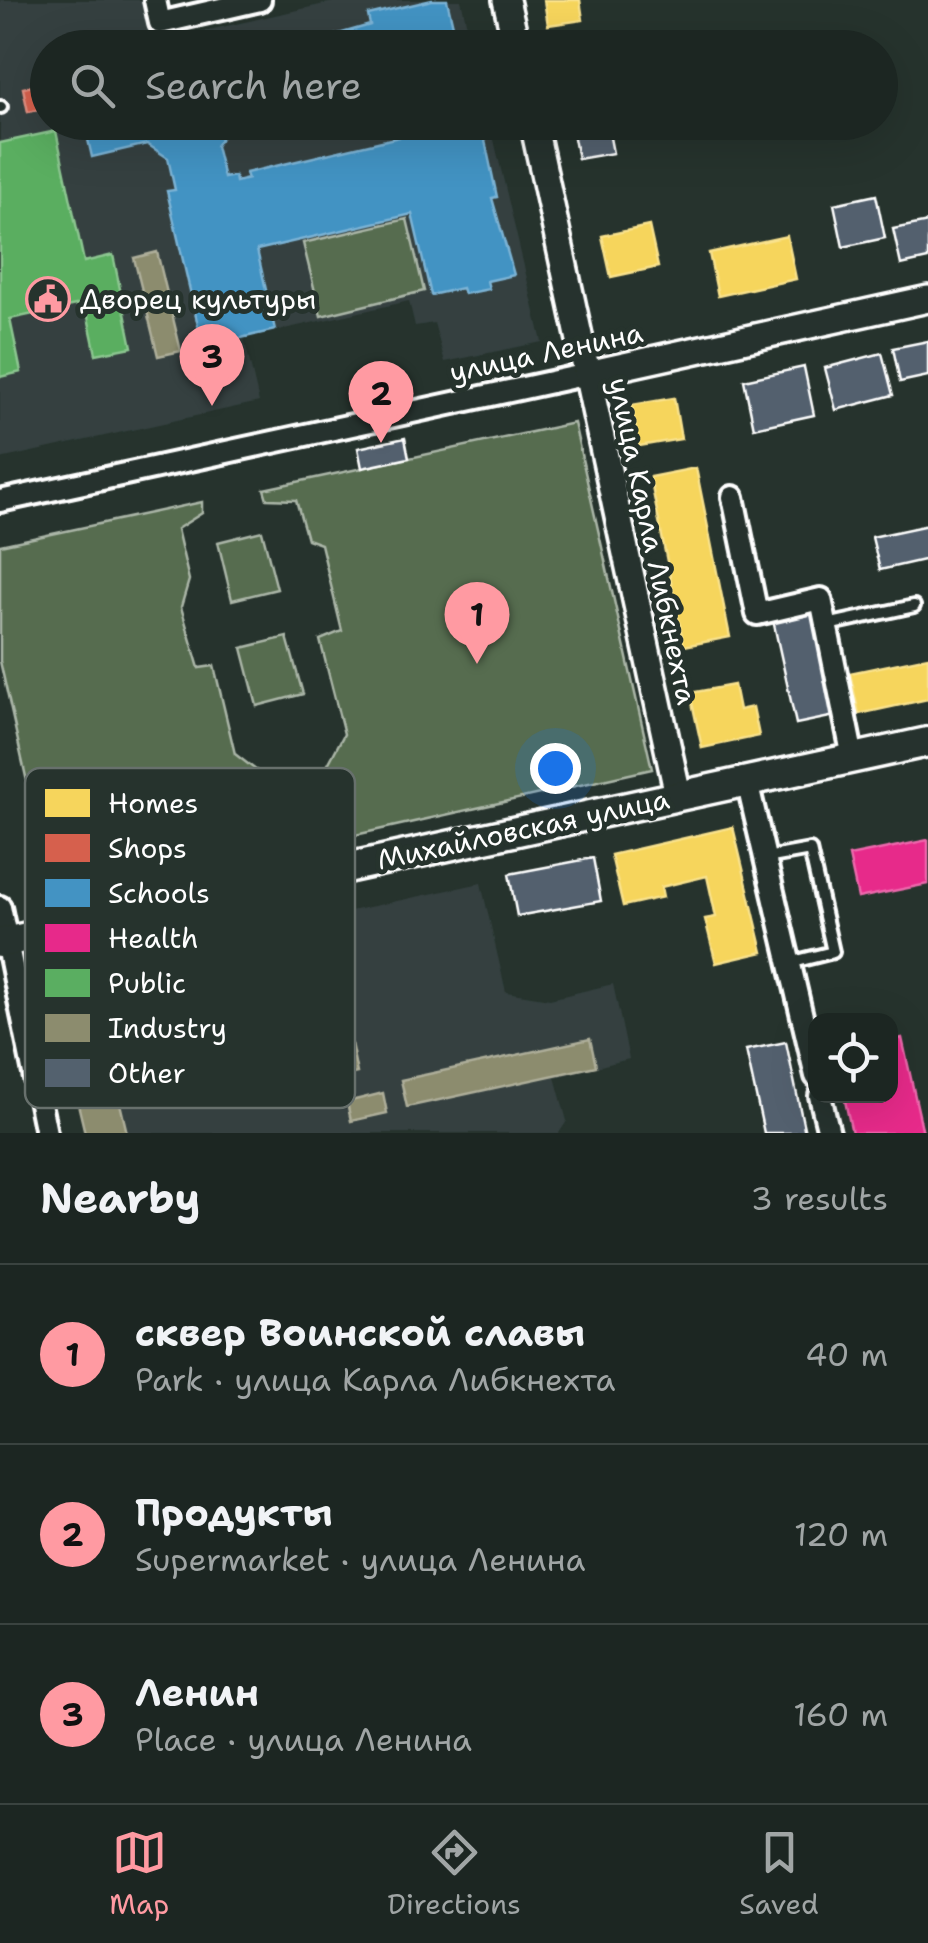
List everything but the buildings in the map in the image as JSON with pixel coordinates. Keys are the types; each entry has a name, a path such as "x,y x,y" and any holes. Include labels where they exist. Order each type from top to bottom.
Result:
{"main road":[{"name":"Михайловская улица","path":"355,865 928,742"}],"street":[{"path":"154,0 160,23 260,0"},
{"path":"506,0 512,30"},
{"name":"улица Карла Либкнехта","path":"537,140 678,795"},
{"name":"улица Ленина","path":"0,501 928,299"},
{"path":"733,497 756,614 820,599 853,758"},
{"path":"747,781 808,1043"},
{"path":"0,907 3,942 25,1040"},
{"path":"822,1103 829,1133"},
{"path":"40,1108 46,1133"}],"lane":[{"path":"826,625 914,606"},
{"path":"765,858 810,850 814,867 833,952 789,963"}],"shaded area":[{"path":"0,0 141,0 148,30 30,30 30,140 494,140 542,342 445,362 434,323 415,326 409,301 244,338 259,402 0,459"},
{"path":"342,0 461,0 468,30 209,30"},
{"path":"481,883 506,992 550,999 613,984 629,1059 555,1077 567,1121 559,1133 85,1133 79,1108 355,1108 355,910"}],"green space":[{"path":"407,219 424,291 321,316 303,243"},
{"path":"574,423 652,769 355,835 355,768 326,768 344,734 320,640 342,631 321,544 307,539 296,500 267,499 264,489"},
{"path":"202,502 202,513 177,529 189,580 181,607 199,668 214,666 235,754 253,768 25,768 25,773 0,661 0,545"},
{"path":"262,531 277,589 232,600 218,542"},
{"path":"287,637 303,694 257,706 242,648"}],"place":[{"name":"Дворец культуры","path":"48,299"},
{"name":"Ленин","path":"212,406"},
{"name":"Продукты","path":"381,443"},
{"name":"сквер Воинской славы","path":"477,664"}]}
